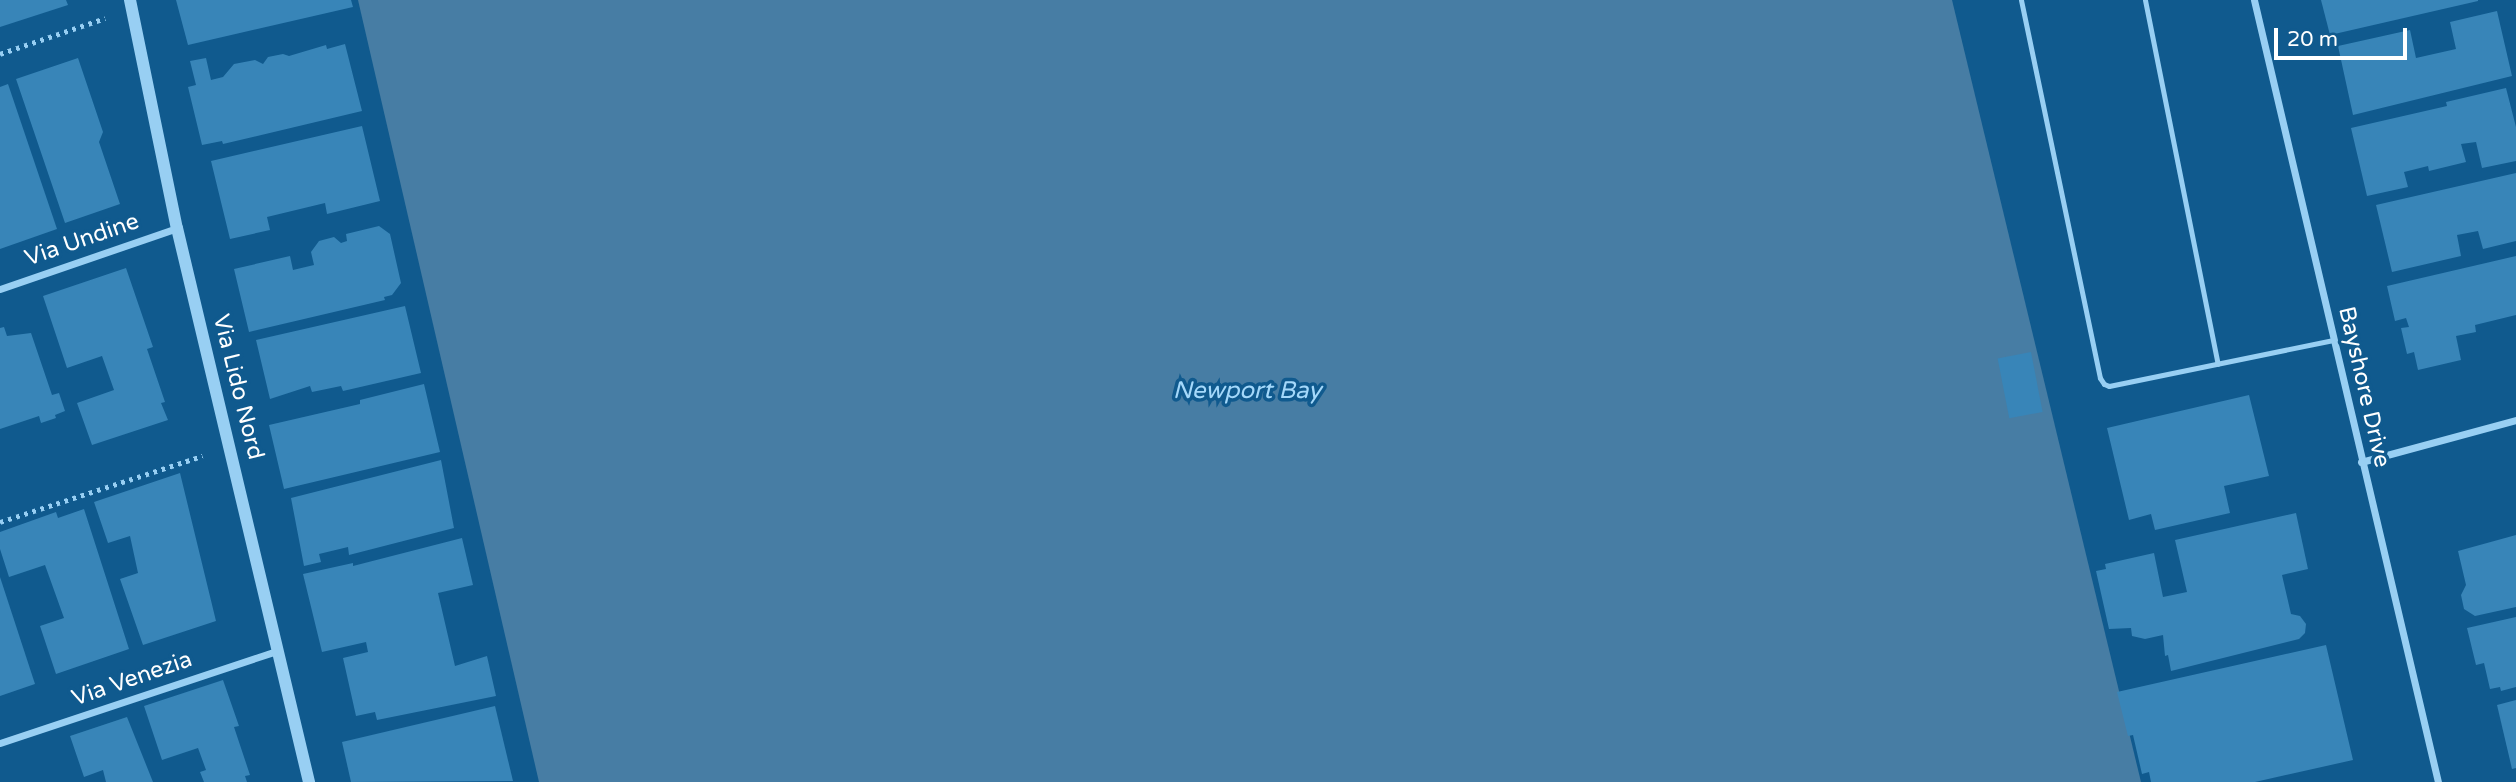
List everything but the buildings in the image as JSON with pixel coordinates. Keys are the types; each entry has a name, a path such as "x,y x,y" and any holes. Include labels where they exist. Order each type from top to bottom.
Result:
{"street":[{"name":"Bayshore Drive","path":"2254,0 2438,782"},
{"name":"Via Lido Nord","path":"131,5 177,228 309,782"},
{"name":"Via Undine","path":"0,289 177,228"},
{"path":"2361,463 2516,420"},
{"name":"Via Venezia","path":"0,744 277,651"}],"lane":[{"path":"2021,0 2099,378 2109,386 2333,340"},
{"path":"2145,0 2218,364"}],"path":[{"path":"0,54 131,5"},
{"path":"0,522 231,446"}],"water":[{"name":"Newport Bay","path":"358,0 1952,0 2141,782 539,782"}]}
